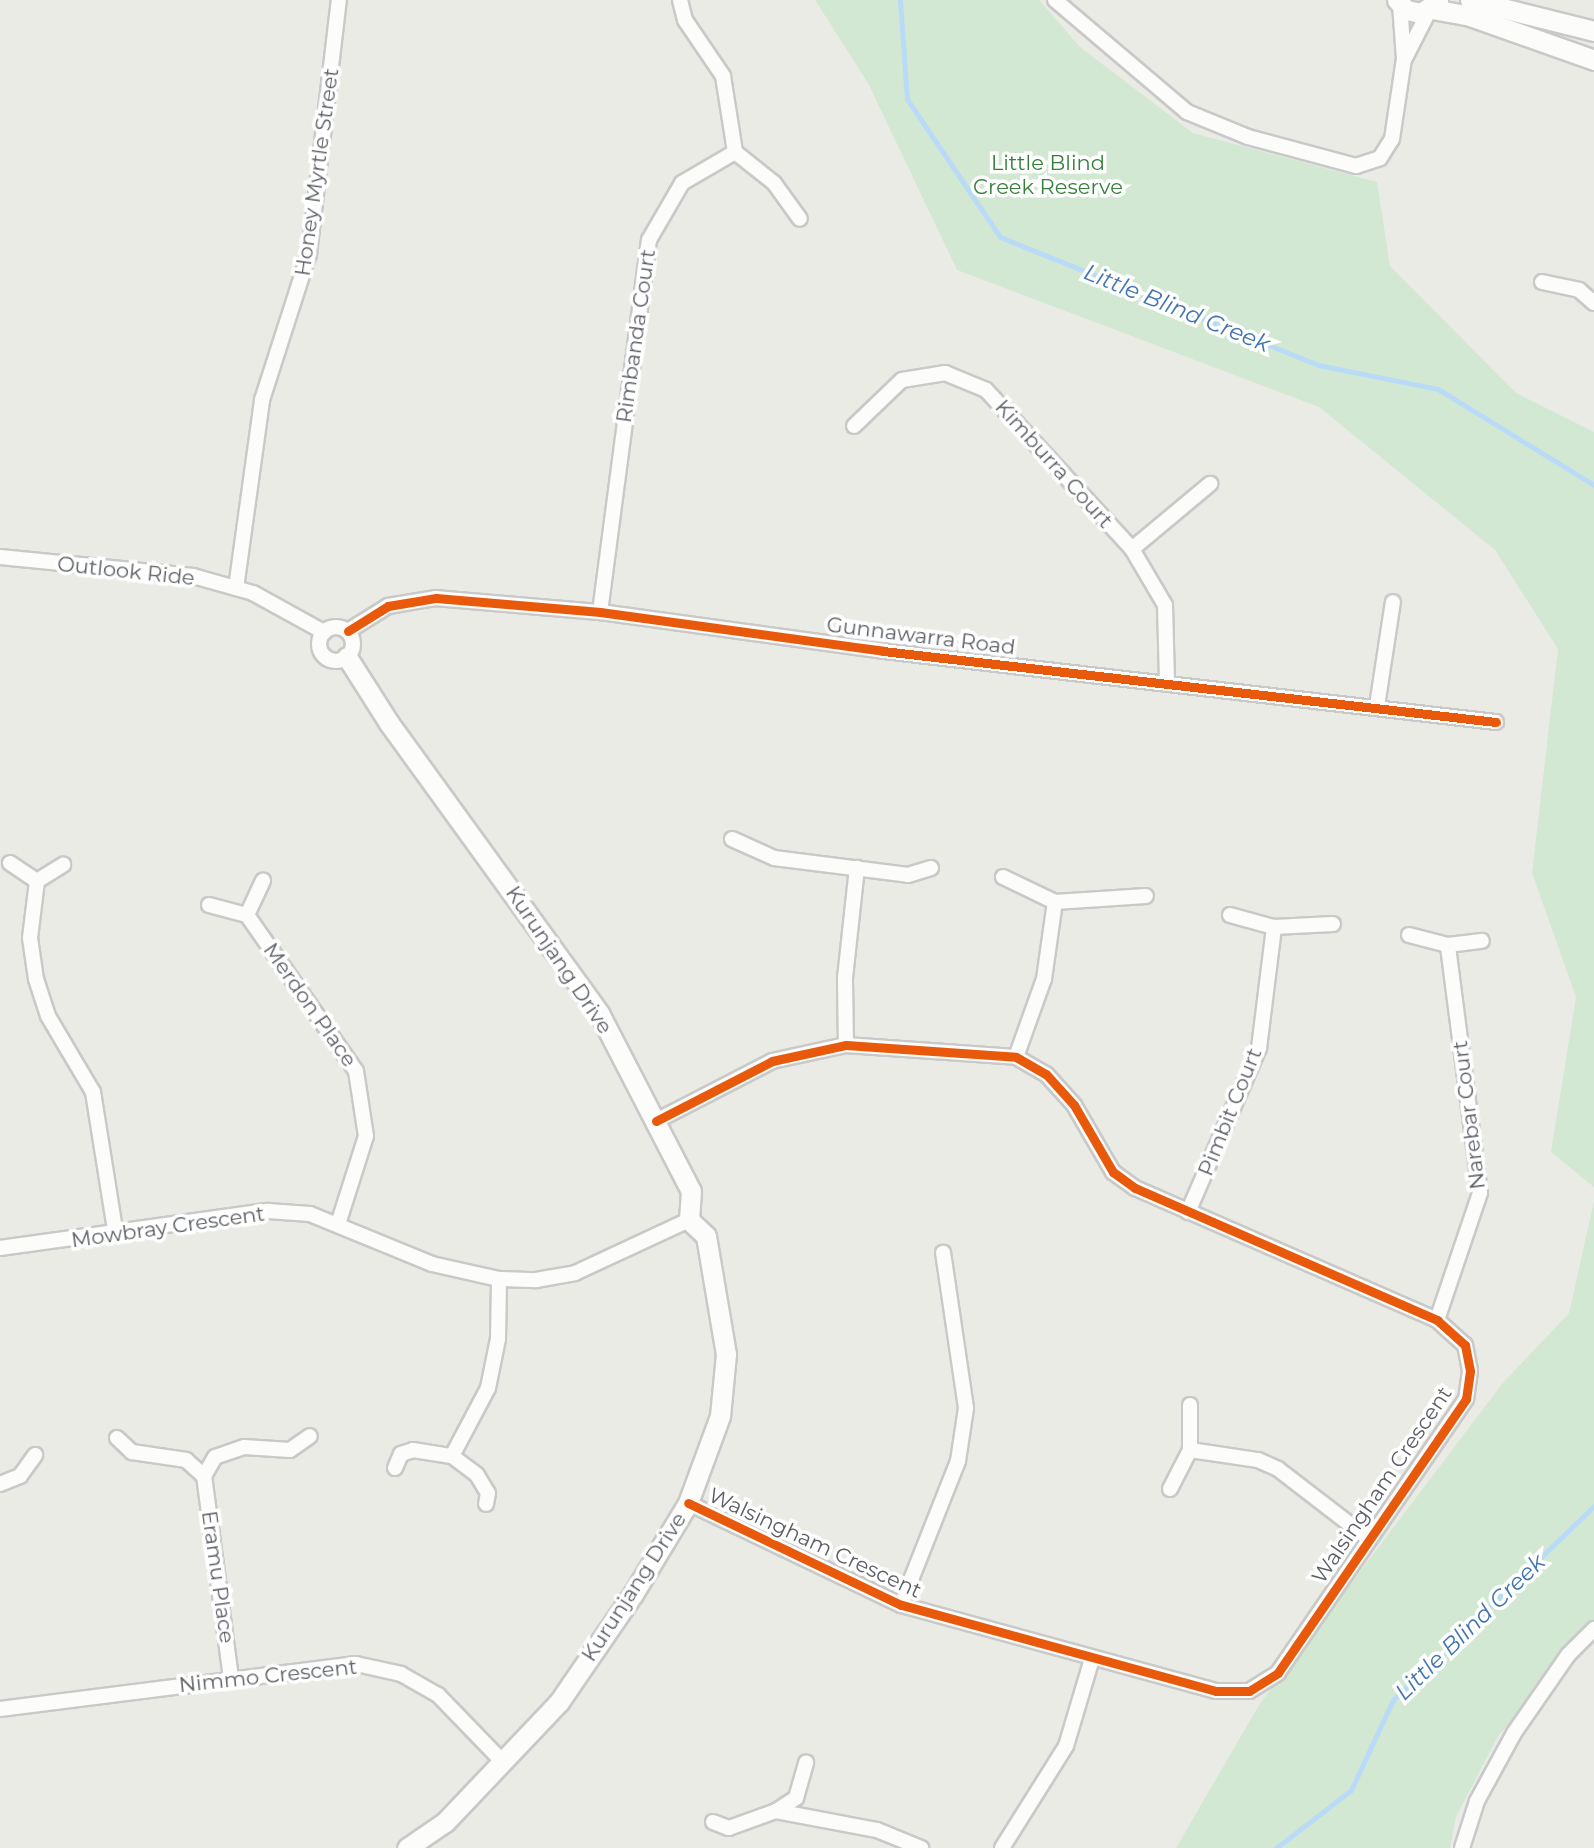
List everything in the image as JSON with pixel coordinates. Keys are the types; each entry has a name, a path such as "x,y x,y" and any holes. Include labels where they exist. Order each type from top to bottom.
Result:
{"street":[{"name":"Honey Myrtle Street","path":"236,588 262,400 309,254 339,0"},
{"path":"680,0 685,20 723,76 735,152 774,183 800,219"},
{"path":"1055,0 1187,112 1248,137 1356,166 1380,158 1392,139 1404,60 1398,1"},
{"path":"1469,0 1594,31"},
{"path":"1398,1 1413,13 1433,7 1470,16 1594,60"},
{"path":"1404,60 1433,7"},
{"name":"Rimbanda Court","path":"600,612 649,240 682,183 735,152"},
{"path":"1542,282 1579,290 1594,303"},
{"name":"Kimburra Court","path":"854,426 902,380 945,373 986,390 1132,549 1165,605 1167,681"},
{"path":"1132,549 1210,484"},
{"name":"Outlook Ride","path":"0,557 193,576 236,588 302,616 324,632"},
{"name":"Gunnawarra Road","path":"348,631 388,606 436,598 600,612 883,651 1167,681 1496,722"},
{"path":"1377,706 1393,601"},
{"path":"338,626 348,631 353,647 348,657 326,657 319,648 324,632 338,626"},
{"name":"Kurunjang Drive","path":"348,657 389,723 599,1013 691,1191 689,1220 706,1236 726,1354 720,1416 688,1503 559,1702 445,1822 407,1848"},
{"path":"732,839 774,858 908,874 931,868"},
{"path":"10,863 37,881"},
{"path":"37,881 63,865"},
{"path":"846,1045 845,978 857,868"},
{"path":"1003,877 1055,902 1146,896"},
{"path":"37,881 30,938 36,979 48,1016 93,1092 116,1235"},
{"path":"209,905 247,915 263,881"},
{"path":"1016,1057 1044,979 1055,902"},
{"name":"Merdon Place","path":"247,915 356,1071 366,1136 339,1221"},
{"path":"1230,915 1274,927 1333,924"},
{"name":"Pimbit Court","path":"1188,1212 1259,1048 1274,927"},
{"path":"1409,935 1448,945 1482,941"},
{"name":"Narebar Court","path":"1437,1321 1480,1193 1448,945"},
{"name":"Walsingham Crescent","path":"656,1121 772,1061 846,1045 1016,1057 1046,1074 1074,1105 1113,1172 1188,1212 1437,1321 1465,1345 1470,1371 1466,1399 1278,1673 1260,1687 1238,1693 1216,1691 901,1605 688,1503"},
{"name":"Mowbray Crescent","path":"0,1248 116,1235 268,1211 339,1221 432,1264 499,1279 575,1273 689,1220"},
{"path":"901,1605 958,1461 966,1408 943,1253"},
{"path":"453,1456 488,1388 498,1339 499,1279"},
{"path":"1170,1489 1190,1450 1190,1405"},
{"path":"117,1438 132,1452 186,1460 204,1476 215,1457 244,1447 290,1450 310,1436"},
{"path":"395,1468 401,1454 413,1450 453,1456 477,1475 488,1493 486,1504"},
{"path":"1190,1450 1258,1460 1278,1469 1369,1539"},
{"path":"0,1484 20,1476 35,1455"},
{"name":"Eramu Place","path":"204,1476 231,1678"},
{"path":"1462,1848 1477,1801 1514,1734 1568,1655 1594,1629"},
{"path":"1002,1848 1066,1745 1092,1658"},
{"name":"Nimmo Crescent","path":"0,1709 356,1664 401,1674 439,1695 503,1762"},
{"path":"713,1822 729,1828 776,1811 796,1798 806,1762"},
{"path":"776,1811 877,1830 921,1848"}],"green space":[{"name":"Little Blind Creek Reserve","path":"815,0 1039,0 1080,47 1193,133 1377,182 1390,266 1516,393 1594,432 1594,1187 1551,1152 1576,997 1532,873 1558,649 1495,550 1319,407 957,270 868,83"},
{"path":"1594,1201 1594,1628 1498,1736 1456,1817 1450,1848 1176,1848 1259,1705 1502,1384 1569,1313"}],"waterway":[{"name":"Little Blind Creek","path":"900,0 907,99 1000,237 1318,365 1438,389 1594,485"},
{"name":"Little Blind Creek","path":"1276,1848 1351,1790 1393,1700 1594,1506"}],"cycle path":[{"path":"348,631 388,606 436,598 600,612 883,651 1496,722"},
{"path":"656,1121 772,1061 846,1045 1016,1057 1046,1074 1074,1105 1113,1172 1135,1188 1437,1320 1465,1345 1470,1371 1466,1399 1278,1673 1249,1691 1216,1691 901,1605 688,1503"}]}
